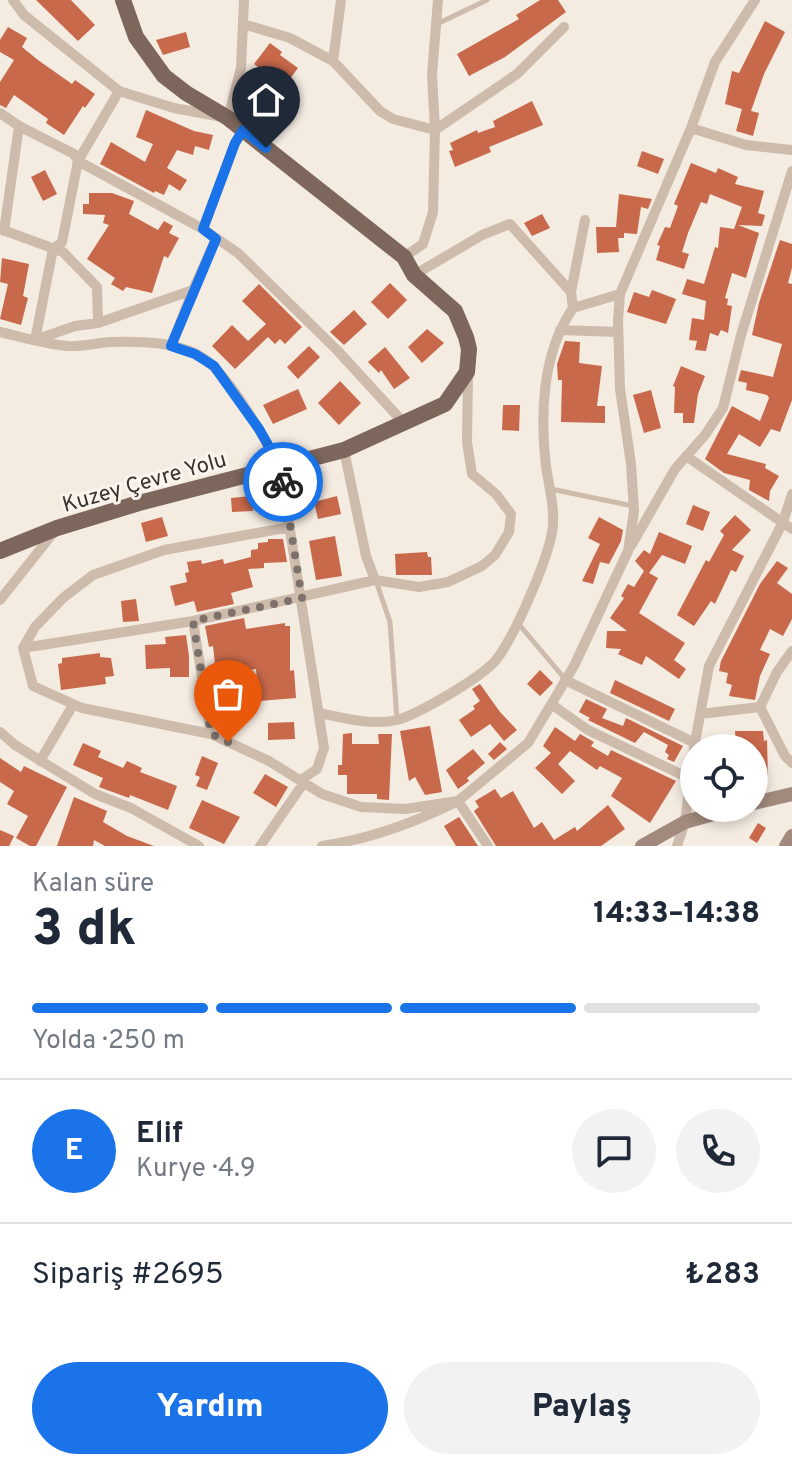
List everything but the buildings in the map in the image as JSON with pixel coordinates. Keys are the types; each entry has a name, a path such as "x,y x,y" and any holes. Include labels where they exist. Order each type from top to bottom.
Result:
{"main road":[{"path":"123,0 136,37 164,76 228,118 404,257 414,275 455,311 466,337 469,361"},
{"name":"Kuzey Çevre Yolu","path":"0,551 57,528 139,503 344,450 445,404 462,382 469,361"}],"street":[{"path":"13,0 24,15 119,91 174,108 228,118 241,68 244,0"},
{"path":"333,61 341,0"},
{"path":"404,257 423,244 433,212 435,130 432,75 438,0"},
{"path":"628,551 633,506 620,389 620,294 691,128 715,62 755,0"},
{"path":"243,24 290,38 333,61 380,111 393,119 435,130 517,74 564,27"},
{"path":"35,340 53,249 62,242 78,161 119,91"},
{"path":"0,113 74,154 78,161 203,229 238,253 337,350 403,422"},
{"path":"19,126 2,230 63,252 97,287 98,323"},
{"path":"691,128 746,145 792,150"},
{"path":"203,229 235,143 243,130"},
{"path":"322,846 412,824 458,801 528,743 565,680 628,551 675,469 705,435 723,408 741,335 792,171"},
{"path":"319,713 365,722 397,720 433,703 495,661 517,622 553,531 544,405 548,369 560,330 573,308 571,292 585,220"},
{"path":"414,275 482,235 510,224 571,292"},
{"path":"171,346 216,239"},
{"path":"35,340 75,326 98,323 193,290"},
{"path":"573,308 620,294"},
{"path":"560,330 618,332"},
{"path":"0,332 68,346 110,342 171,346 195,354 214,366 259,429 280,466 324,748 317,769 301,780"},
{"path":"23,648 193,621 375,580 419,587 448,582 482,566 495,555 509,532 511,514 496,494 472,474 467,442 469,361"},
{"path":"344,450 359,530 375,580"},
{"path":"686,456 787,525"},
{"path":"696,734 709,666 787,525 792,494"},
{"path":"290,527 164,550 93,575 63,598 35,627 23,648 33,686 73,705 211,734 246,749 322,794 361,807 405,809 458,801"},
{"path":"0,600 57,528"},
{"path":"193,621 211,734"},
{"path":"760,707 777,672 792,651"},
{"path":"565,680 680,740"},
{"path":"551,704 588,730 680,774"},
{"path":"40,761 73,705"},
{"path":"700,714 760,707"},
{"path":"760,707 785,756 792,763"},
{"path":"2,738 95,794 131,808 199,846"},
{"path":"260,846 289,807 303,784 301,780"},
{"path":"768,799 790,793"},
{"path":"458,801 488,846"},
{"path":"642,846 685,822"},
{"path":"677,846 685,822"},
{"path":"786,846 792,836"}],"lane":[{"path":"436,25 487,0"},
{"path":"550,488 633,506"},
{"path":"375,580 390,622 397,720"},
{"path":"517,622 565,680"}],"way so far":[{"path":"228,742 211,734 193,621 302,598 283,482"}],"route":[{"path":"266,148 243,130 235,143 203,229 216,239 171,346 195,354 214,366 259,429 280,466 283,482"}]}
